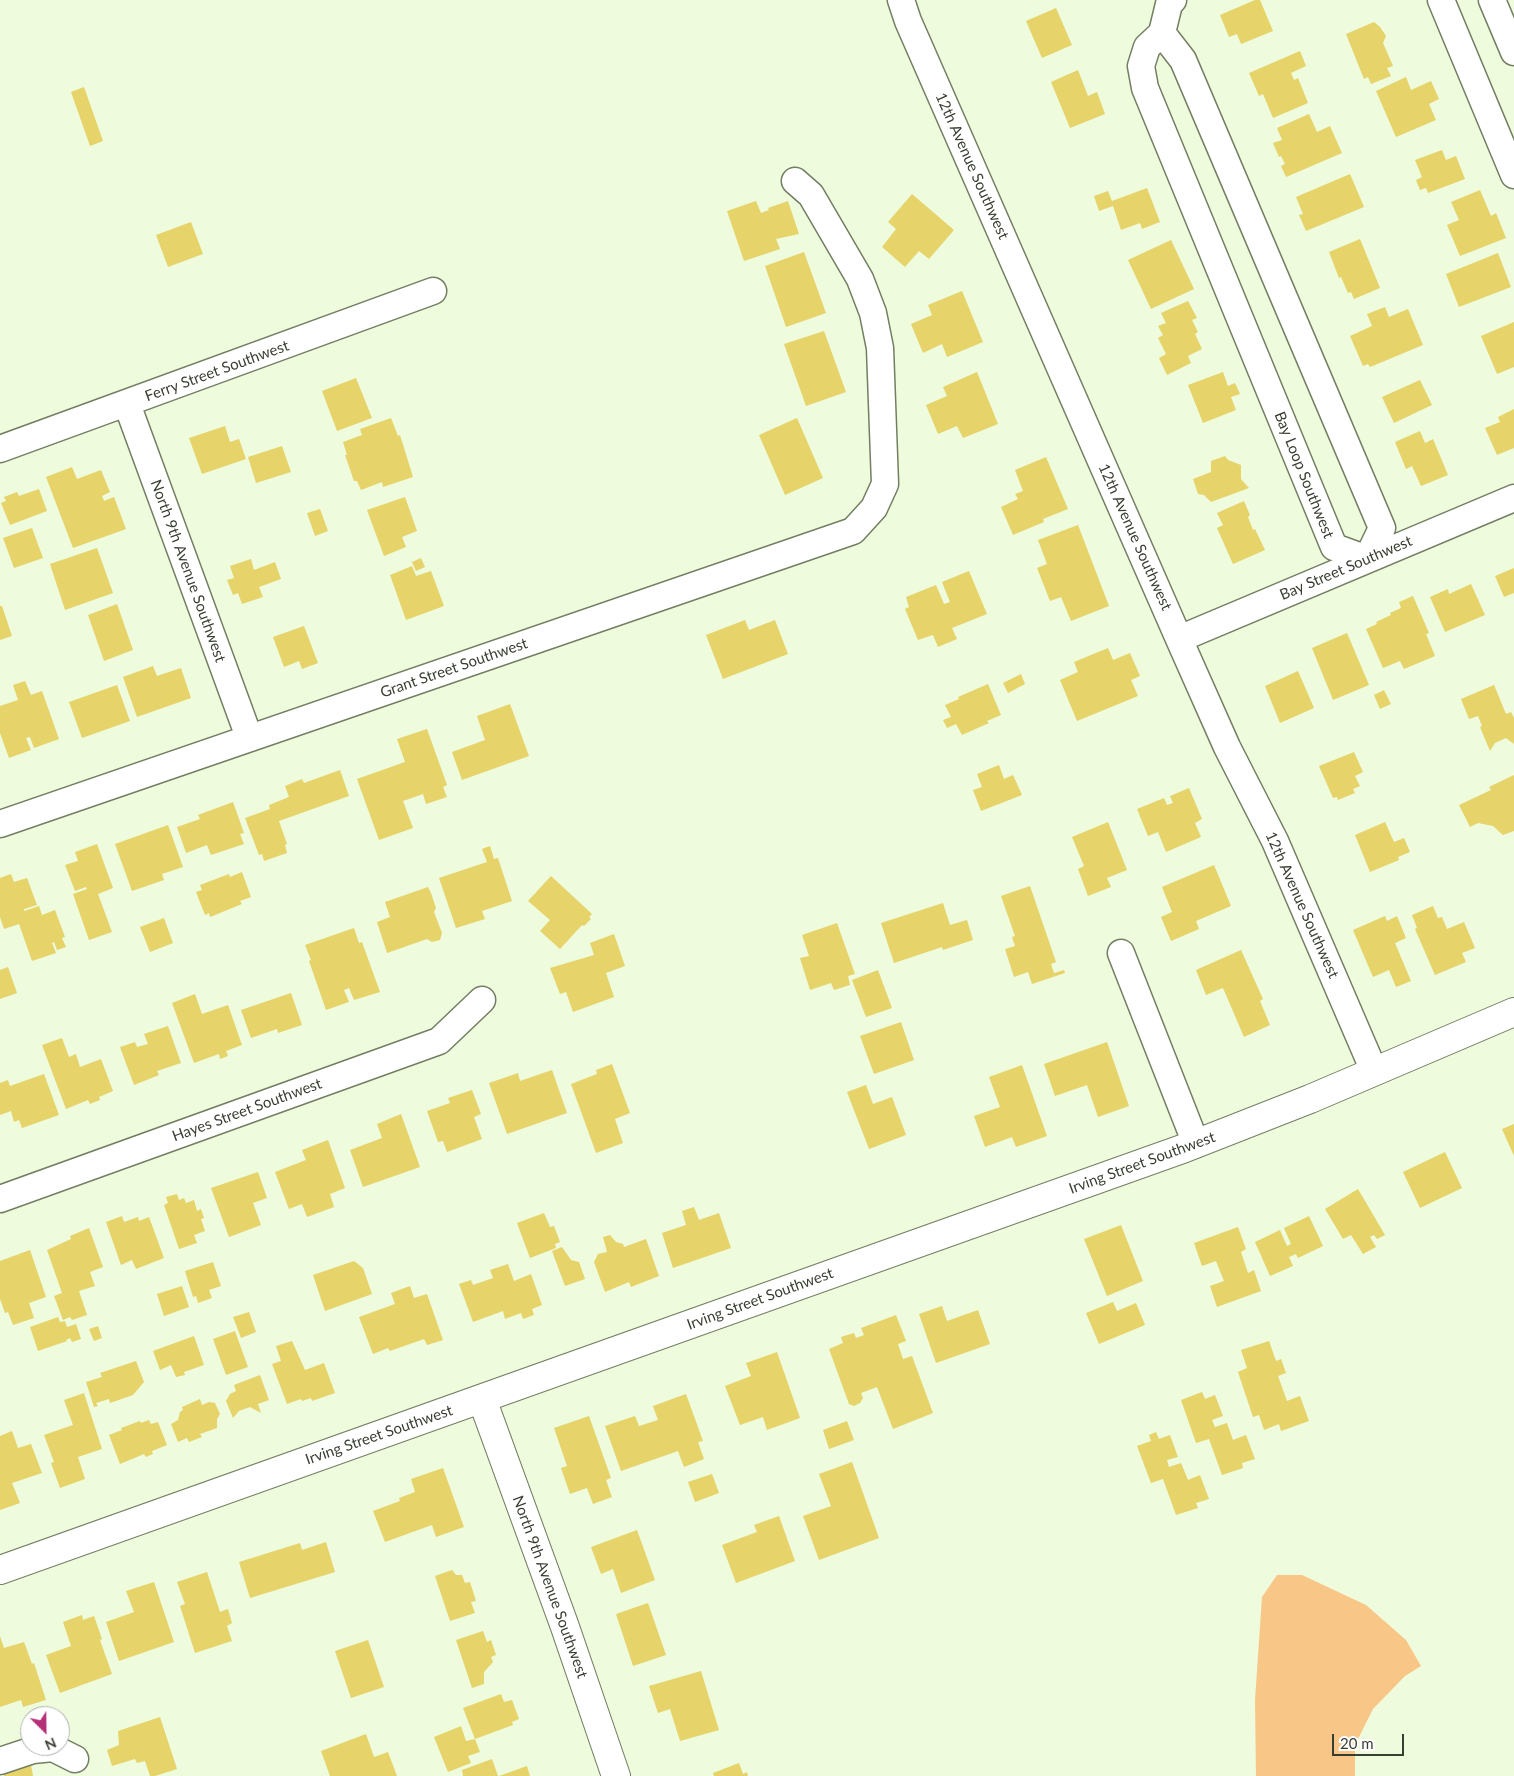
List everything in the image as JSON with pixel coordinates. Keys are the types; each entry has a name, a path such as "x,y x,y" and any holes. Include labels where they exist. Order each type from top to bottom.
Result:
{"street":[{"name":"12th Avenue Southwest","path":"902,0 916,39 1179,639 1227,747 1276,841 1374,1071"},
{"name":"Bay Loop Southwest","path":"1174,0 1169,4 1162,33 1147,47 1141,66 1145,88 1334,547 1367,559"},
{"path":"1441,0 1514,175"},
{"path":"1492,0 1514,52"},
{"path":"1162,33 1183,60 1382,528 1367,559"},
{"name":"Grant Street Southwest","path":"0,824 853,531 874,508 885,484 880,348 873,313 860,279 815,202 795,181"},
{"name":"Ferry Street Southwest","path":"0,449 433,291"},
{"name":"North 9th Avenue Southwest","path":"126,404 250,737"},
{"name":"Bay Street Southwest","path":"1179,639 1514,498"},
{"path":"1121,953 1196,1144"},
{"name":"Hayes Street Southwest","path":"0,1199 439,1041 482,1000"},
{"name":"Irving Street Southwest","path":"0,1570 1196,1144 1310,1099 1514,1012"},
{"name":"North 9th Avenue Southwest","path":"482,1399 616,1776"},
{"path":"0,1761 33,1750 53,1748 75,1759"}],"shaded area":[{"path":"1277,1575 1302,1575 1366,1605 1406,1640 1421,1666 1405,1676 1373,1709 1355,1745 1355,1776 1256,1776 1255,1700 1262,1597"}],"building":[{"path":"1255,0 1260,0 1273,31 1241,44 1237,34 1229,37 1220,15"},
{"path":"1056,8 1072,45 1042,58 1026,21"},
{"path":"1374,22 1386,36 1383,43 1393,66 1387,68 1391,76 1371,84 1368,77 1364,79 1346,34"},
{"path":"1300,51 1306,66 1291,73 1294,80 1298,78 1308,103 1273,118 1263,94 1259,96 1249,73"},
{"path":"1078,70 1088,96 1097,92 1105,114 1070,128 1051,82"},
{"path":"1406,77 1411,90 1431,81 1439,99 1429,104 1436,120 1396,137 1376,91"},
{"path":"84,87 103,141 90,146 71,92"},
{"path":"1309,114 1317,132 1330,126 1342,153 1286,177 1281,166 1285,164 1281,156 1279,157 1273,143 1282,140 1277,128"},
{"path":"1442,150 1446,160 1456,156 1465,179 1428,193 1426,188 1420,190 1416,180 1422,177 1415,160"},
{"path":"1350,174 1364,207 1306,231 1299,215 1303,214 1296,197"},
{"path":"1147,188 1160,222 1142,229 1140,223 1121,230 1113,206 1099,211 1094,196 1108,191 1112,201"},
{"path":"1480,190 1491,216 1496,213 1506,238 1460,256 1447,225 1459,220 1451,202"},
{"path":"912,194 954,230 929,259 919,251 905,267 882,247 896,229 888,222"},
{"path":"756,201 761,213 769,210 768,208 788,201 799,234 776,239 780,249 744,261 727,211"},
{"path":"191,222 203,254 168,267 156,235"},
{"path":"1360,239 1380,288 1354,299 1351,292 1348,293 1341,277 1339,278 1329,252"},
{"path":"1171,240 1194,289 1151,309 1128,260"},
{"path":"804,252 826,313 786,327 765,266"},
{"path":"1498,253 1511,287 1459,307 1446,274"},
{"path":"962,291 983,342 947,357 942,344 923,353 911,324 932,315 928,305"},
{"path":"1188,301 1197,318 1192,320 1198,332 1195,334 1202,349 1188,356 1191,363 1167,375 1159,358 1166,354 1158,338 1163,335 1158,326 1166,323 1161,313"},
{"path":"1385,307 1389,317 1408,309 1423,345 1370,367 1368,364 1363,366 1350,336 1372,326 1367,314"},
{"path":"1514,322 1514,367 1497,374 1481,336"},
{"path":"824,331 846,392 806,406 784,344"},
{"path":"977,372 998,424 963,438 957,426 938,434 926,405 947,396 943,387"},
{"path":"1223,372 1228,386 1235,383 1240,394 1231,397 1236,410 1203,423 1188,385"},
{"path":"356,378 372,418 337,431 322,391"},
{"path":"1420,380 1432,405 1394,423 1382,397"},
{"path":"1514,409 1514,448 1497,455 1485,428 1500,422 1498,417"},
{"path":"391,418 398,436 400,435 413,477 383,487 382,482 361,490 357,481 354,481 345,455 347,455 343,442 362,435 360,429"},
{"path":"797,418 823,478 785,495 759,435"},
{"path":"225,426 230,442 239,439 246,459 202,474 189,438"},
{"path":"1420,431 1425,443 1433,439 1448,475 1421,486 1412,466 1406,469 1395,442"},
{"path":"282,446 291,472 256,483 248,457"},
{"path":"1225,456 1228,460 1241,465 1241,479 1249,488 1211,502 1204,495 1198,494 1193,479 1211,472 1211,461"},
{"path":"1046,457 1068,509 1043,519 1044,522 1013,535 1001,507 1018,499 1015,494 1023,491 1015,470"},
{"path":"72,467 77,479 101,470 110,492 102,496 104,501 114,497 126,529 73,548 46,477"},
{"path":"39,489 47,511 10,525 1,503 6,501 4,497 17,492 19,496"},
{"path":"405,497 417,531 402,537 406,547 384,556 367,510"},
{"path":"1244,501 1250,515 1248,517 1253,530 1255,529 1265,550 1233,564 1217,528 1223,525 1217,513"},
{"path":"320,509 328,531 315,536 307,513"},
{"path":"1078,525 1109,606 1071,621 1061,597 1050,601 1037,568 1047,564 1038,540"},
{"path":"32,528 43,558 14,568 3,538"},
{"path":"97,548 113,593 65,610 50,564"},
{"path":"421,558 425,567 416,571 412,562"},
{"path":"251,559 254,570 275,562 281,579 259,587 263,597 242,604 238,593 233,595 227,580 234,578 230,566"},
{"path":"412,566 416,576 431,571 444,606 406,620 390,575"},
{"path":"1514,568 1514,593 1504,597 1495,576"},
{"path":"969,571 987,614 952,628 957,639 938,647 933,635 918,640 905,609 909,607 906,597 936,585 944,604 950,602 942,582"},
{"path":"1471,584 1485,615 1445,632 1430,597 1448,589 1449,594"},
{"path":"1413,596 1429,633 1426,634 1435,656 1404,669 1400,661 1383,668 1366,629 1401,608 1399,602"},
{"path":"117,604 133,650 104,661 88,615"},
{"path":"0,606 2,606 12,636 0,640"},
{"path":"745,620 749,630 775,620 788,654 723,679 706,635"},
{"path":"304,626 318,663 302,669 299,661 284,667 273,637"},
{"path":"1347,633 1369,685 1333,700 1312,648"},
{"path":"1108,648 1113,660 1130,653 1140,676 1131,680 1138,696 1077,721 1060,680 1078,672 1074,662"},
{"path":"153,666 157,676 181,668 191,698 137,717 123,677"},
{"path":"1298,671 1314,708 1280,723 1265,686"},
{"path":"1021,674 1025,684 1008,693 1003,683"},
{"path":"25,681 31,695 42,691 59,739 34,748 30,737 26,738 31,750 9,758 0,733 0,706 18,700 13,685"},
{"path":"988,684 1001,715 987,721 989,723 962,735 956,724 947,728 943,720 951,717 945,705"},
{"path":"117,685 130,721 82,738 69,702"},
{"path":"1494,685 1506,714 1511,712 1514,718 1514,744 1506,738 1495,743 1490,751 1480,727 1482,726 1478,716 1469,719 1461,699"},
{"path":"1384,690 1391,704 1380,709 1374,695"},
{"path":"510,704 529,756 462,780 452,752 485,740 477,716"},
{"path":"427,729 447,785 443,787 447,797 426,804 423,794 403,801 413,828 379,840 357,779 405,762 397,739"},
{"path":"1354,752 1363,772 1355,776 1360,786 1353,789 1355,793 1338,800 1337,797 1333,798 1319,766"},
{"path":"999,765 1004,779 1013,775 1022,795 981,811 973,790 982,787 977,774"},
{"path":"340,770 349,796 279,821 287,844 285,845 287,853 264,861 262,854 259,855 245,818 270,809 269,805 289,797 285,786 302,779 304,783"},
{"path":"1514,775 1514,831 1503,835 1493,826 1478,823 1470,827 1459,805 1491,790 1489,787"},
{"path":"1189,788 1202,819 1195,823 1201,837 1166,852 1158,832 1148,836 1137,809 1164,798 1167,805 1173,803 1170,796"},
{"path":"233,802 244,833 240,834 244,844 211,855 207,845 186,853 177,827 200,819 198,815"},
{"path":"1108,822 1127,870 1107,878 1111,887 1088,896 1078,869 1084,866 1072,837"},
{"path":"1385,822 1394,842 1404,838 1410,852 1398,857 1399,860 1370,872 1355,835"},
{"path":"168,825 183,867 162,874 164,880 132,891 115,844"},
{"path":"97,844 113,888 98,894 112,932 89,940 73,894 87,889 86,887 75,891 65,865 78,861 75,852"},
{"path":"490,846 494,859 498,858 512,901 482,911 485,919 456,928 439,878 487,862 482,849"},
{"path":"1214,865 1231,906 1196,921 1199,929 1171,941 1161,917 1172,912 1162,887"},
{"path":"242,872 251,897 240,901 242,904 210,917 209,913 205,915 196,892 202,890 200,885 229,874 230,877"},
{"path":"11,874 14,882 27,878 37,905 24,909 24,911 39,906 42,915 55,910 65,937 62,938 66,947 57,950 54,942 52,943 56,953 32,961 19,924 4,929 0,917 0,878"},
{"path":"551,876 592,914 589,917 591,919 584,926 582,925 560,949 540,931 550,920 528,901"},
{"path":"1030,886 1056,962 1051,964 1054,973 1064,970 1065,973 1032,984 1028,972 1014,977 1005,949 1015,946 1012,937 1015,936 1001,896"},
{"path":"428,887 436,908 434,912 442,933 440,940 432,942 427,939 387,953 377,922 390,917 385,902"},
{"path":"943,903 950,925 967,920 973,940 943,950 942,947 894,963 881,923"},
{"path":"1433,906 1438,918 1442,917 1447,929 1464,922 1475,948 1462,953 1466,962 1435,975 1415,929 1417,928 1412,915"},
{"path":"1385,916 1387,921 1397,916 1406,938 1395,943 1411,981 1396,987 1389,970 1373,977 1353,930"},
{"path":"164,918 173,943 150,952 140,927"},
{"path":"837,923 855,974 848,976 850,985 834,990 831,983 810,990 800,958 809,956 802,935"},
{"path":"354,928 359,943 362,942 380,992 354,1000 349,988 344,990 349,1002 326,1010 305,945"},
{"path":"614,934 625,966 606,973 614,997 573,1012 566,992 560,994 550,968 594,955 590,943"},
{"path":"1241,950 1263,999 1260,1001 1270,1025 1244,1037 1223,988 1206,995 1196,970"},
{"path":"8,967 17,993 0,999 0,970"},
{"path":"878,970 892,1008 866,1017 852,980"},
{"path":"291,993 302,1025 278,1033 277,1029 251,1038 241,1010"},
{"path":"195,994 202,1014 228,1005 242,1045 226,1051 228,1056 220,1059 219,1054 194,1063 172,1003"},
{"path":"901,1022 914,1060 874,1074 860,1036"},
{"path":"168,1026 181,1063 157,1071 159,1075 134,1085 120,1047 135,1042 137,1047 148,1044 144,1034"},
{"path":"62,1038 69,1057 76,1054 80,1067 101,1059 113,1091 99,1097 100,1100 90,1104 88,1100 66,1109 42,1045"},
{"path":"1107,1042 1129,1106 1098,1117 1087,1085 1055,1096 1044,1064"},
{"path":"612,1064 630,1113 615,1119 623,1143 596,1153 571,1084 597,1074 596,1070"},
{"path":"1022,1065 1047,1136 1016,1147 1012,1137 985,1147 974,1116 1000,1107 989,1077"},
{"path":"552,1070 567,1113 507,1134 489,1083 518,1073 520,1081"},
{"path":"44,1074 59,1115 22,1128 19,1120 14,1122 11,1111 0,1115 0,1083 8,1080 10,1086"},
{"path":"866,1085 873,1104 892,1097 906,1135 869,1149 847,1092"},
{"path":"472,1090 481,1114 474,1117 482,1139 447,1152 443,1141 438,1142 427,1111 450,1103 448,1098"},
{"path":"401,1114 420,1167 363,1187 350,1150 382,1138 377,1124"},
{"path":"1514,1124 1514,1156 1502,1129"},
{"path":"328,1140 345,1188 330,1194 334,1207 307,1217 302,1204 289,1209 275,1172 306,1160 302,1150"},
{"path":"1445,1152 1462,1188 1420,1208 1403,1172"},
{"path":"258,1172 267,1198 253,1203 261,1225 229,1237 211,1188"},
{"path":"1358,1189 1385,1235 1377,1239 1374,1235 1370,1237 1376,1247 1363,1254 1351,1235 1343,1239 1325,1209"},
{"path":"177,1194 179,1200 184,1198 186,1203 194,1200 197,1211 201,1209 204,1218 201,1219 205,1231 194,1235 197,1243 179,1249 164,1205 168,1203 166,1197"},
{"path":"694,1207 699,1220 719,1213 731,1248 673,1268 662,1233 686,1225 682,1211"},
{"path":"544,1213 550,1227 554,1226 560,1242 555,1244 556,1248 530,1258 517,1223"},
{"path":"122,1216 124,1222 138,1217 139,1221 149,1217 164,1258 136,1269 132,1260 121,1265 106,1222"},
{"path":"1309,1216 1323,1246 1298,1258 1296,1254 1289,1257 1293,1266 1270,1276 1255,1242 1280,1230 1287,1246 1291,1244 1284,1228"},
{"path":"1121,1225 1143,1281 1107,1296 1084,1239"},
{"path":"1238,1227 1246,1249 1241,1252 1248,1273 1254,1270 1261,1291 1217,1307 1210,1286 1224,1281 1216,1261 1202,1266 1194,1243"},
{"path":"89,1228 103,1267 90,1272 95,1286 79,1291 87,1315 72,1320 70,1317 63,1320 54,1296 62,1293 47,1250 71,1239 70,1236"},
{"path":"610,1235 616,1242 623,1244 624,1247 646,1239 659,1276 631,1287 629,1282 605,1292 594,1262 598,1254 607,1252 603,1237"},
{"path":"562,1247 571,1260 579,1262 585,1279 565,1286 552,1251"},
{"path":"30,1250 46,1297 29,1303 34,1318 13,1325 8,1312 5,1313 0,1299 0,1261"},
{"path":"354,1261 363,1268 372,1294 325,1311 313,1275"},
{"path":"213,1262 221,1286 209,1290 212,1298 198,1303 196,1296 193,1297 185,1271"},
{"path":"508,1264 514,1281 531,1274 542,1305 532,1309 534,1315 523,1319 521,1313 505,1319 503,1311 473,1322 459,1284 471,1280 473,1285 493,1278 490,1270"},
{"path":"182,1286 189,1307 164,1316 157,1294"},
{"path":"410,1286 414,1298 427,1294 443,1340 427,1345 424,1339 390,1351 388,1348 373,1354 359,1317 395,1304 391,1293"},
{"path":"1113,1302 1117,1311 1136,1303 1145,1325 1099,1344 1086,1313"},
{"path":"942,1306 947,1321 978,1310 990,1344 936,1363 919,1314"},
{"path":"249,1312 256,1332 241,1338 233,1317"},
{"path":"896,1315 906,1341 898,1344 903,1359 912,1356 933,1413 893,1429 877,1387 861,1393 863,1398 860,1403 854,1406 849,1404 829,1349 843,1343 841,1337 854,1333 856,1338 864,1335 861,1328"},
{"path":"58,1317 60,1322 65,1321 67,1327 76,1324 81,1339 72,1342 70,1338 67,1341 38,1351 30,1327"},
{"path":"98,1326 102,1338 94,1341 89,1329"},
{"path":"235,1331 248,1367 226,1375 213,1339"},
{"path":"194,1336 204,1365 184,1372 185,1375 176,1377 171,1365 160,1370 153,1351"},
{"path":"292,1341 305,1370 324,1363 335,1393 312,1401 311,1398 302,1401 301,1399 287,1404 272,1364 281,1361 276,1346"},
{"path":"1269,1341 1276,1361 1281,1359 1286,1373 1278,1376 1287,1401 1300,1396 1309,1421 1281,1431 1279,1424 1264,1430 1259,1415 1253,1417 1238,1372 1247,1368 1241,1350"},
{"path":"777,1352 800,1418 767,1430 763,1417 740,1425 725,1386 751,1376 746,1363"},
{"path":"136,1361 144,1382 133,1395 110,1403 109,1399 96,1403 98,1406 94,1407 86,1382 102,1377 100,1373"},
{"path":"260,1375 269,1400 258,1404 261,1413 250,1407 239,1411 233,1418 226,1401 230,1394 236,1391 234,1385"},
{"path":"1202,1392 1205,1399 1215,1395 1223,1416 1212,1420 1215,1427 1227,1423 1233,1440 1246,1435 1255,1459 1242,1463 1243,1468 1222,1475 1209,1439 1196,1443 1181,1400"},
{"path":"84,1393 102,1449 78,1457 85,1479 60,1488 51,1463 54,1462 44,1435 73,1425 64,1400"},
{"path":"686,1394 703,1441 698,1442 704,1459 684,1467 678,1451 621,1471 605,1426 635,1416 639,1426 658,1420 653,1406"},
{"path":"200,1399 202,1405 209,1402 215,1403 220,1414 217,1419 217,1428 200,1434 202,1437 189,1442 187,1438 178,1442 171,1424 178,1420 180,1412 183,1410 182,1407"},
{"path":"589,1416 611,1478 606,1480 612,1497 593,1504 587,1488 570,1494 561,1468 567,1466 554,1428"},
{"path":"149,1420 151,1424 158,1422 167,1445 152,1451 153,1454 146,1457 144,1454 120,1464 109,1435 122,1430 121,1428 140,1421 141,1423"},
{"path":"847,1421 854,1440 829,1449 823,1430"},
{"path":"12,1431 18,1448 31,1444 42,1473 12,1483 20,1503 0,1510 0,1436"},
{"path":"1156,1432 1159,1439 1170,1435 1178,1457 1167,1460 1169,1467 1181,1463 1188,1480 1200,1475 1209,1499 1196,1503 1198,1508 1176,1515 1163,1479 1151,1483 1137,1446 1151,1441 1149,1435"},
{"path":"852,1462 879,1538 819,1560 803,1516 831,1506 819,1474"},
{"path":"443,1468 464,1527 436,1537 432,1525 385,1542 373,1511 400,1501 399,1498 415,1492 411,1479"},
{"path":"712,1474 719,1493 695,1502 688,1482"},
{"path":"779,1516 795,1561 736,1583 722,1545 757,1532 754,1525"},
{"path":"637,1530 655,1580 621,1593 613,1569 601,1574 591,1547"},
{"path":"326,1542 335,1572 250,1598 239,1562 300,1543 302,1550"},
{"path":"452,1570 456,1575 462,1575 465,1583 470,1582 476,1601 471,1602 475,1613 450,1621 435,1576"},
{"path":"207,1572 220,1612 228,1609 232,1623 227,1626 232,1641 195,1653 180,1606 185,1604 177,1582"},
{"path":"154,1582 174,1642 119,1661 106,1622 134,1612 126,1591"},
{"path":"648,1603 666,1655 633,1666 616,1614"},
{"path":"82,1615 83,1620 94,1616 112,1674 60,1693 46,1655 71,1646 63,1622"},
{"path":"483,1631 487,1642 491,1640 496,1655 491,1657 493,1662 484,1672 484,1684 472,1688 456,1640"},
{"path":"0,1636 4,1648 24,1642 32,1664 34,1663 46,1700 23,1706 21,1700 0,1707"},
{"path":"368,1640 384,1687 351,1698 335,1651"},
{"path":"701,1671 719,1730 680,1741 670,1709 658,1713 649,1686"},
{"path":"501,1694 504,1702 512,1700 519,1719 512,1722 513,1725 475,1739 463,1708"},
{"path":"160,1717 177,1769 150,1776 145,1761 137,1763 135,1759 112,1766 107,1750 119,1745 118,1731"},
{"path":"461,1726 466,1741 475,1739 480,1752 468,1756 471,1763 448,1772 434,1737"},
{"path":"366,1734 374,1757 388,1752 397,1776 330,1776 321,1751"},
{"path":"492,1759 498,1776 463,1776 462,1770"},
{"path":"739,1763 743,1774 747,1772 748,1776 714,1776 713,1773"},
{"path":"31,1765 33,1776 4,1776 3,1772"},
{"path":"527,1766 530,1776 499,1776"}]}
